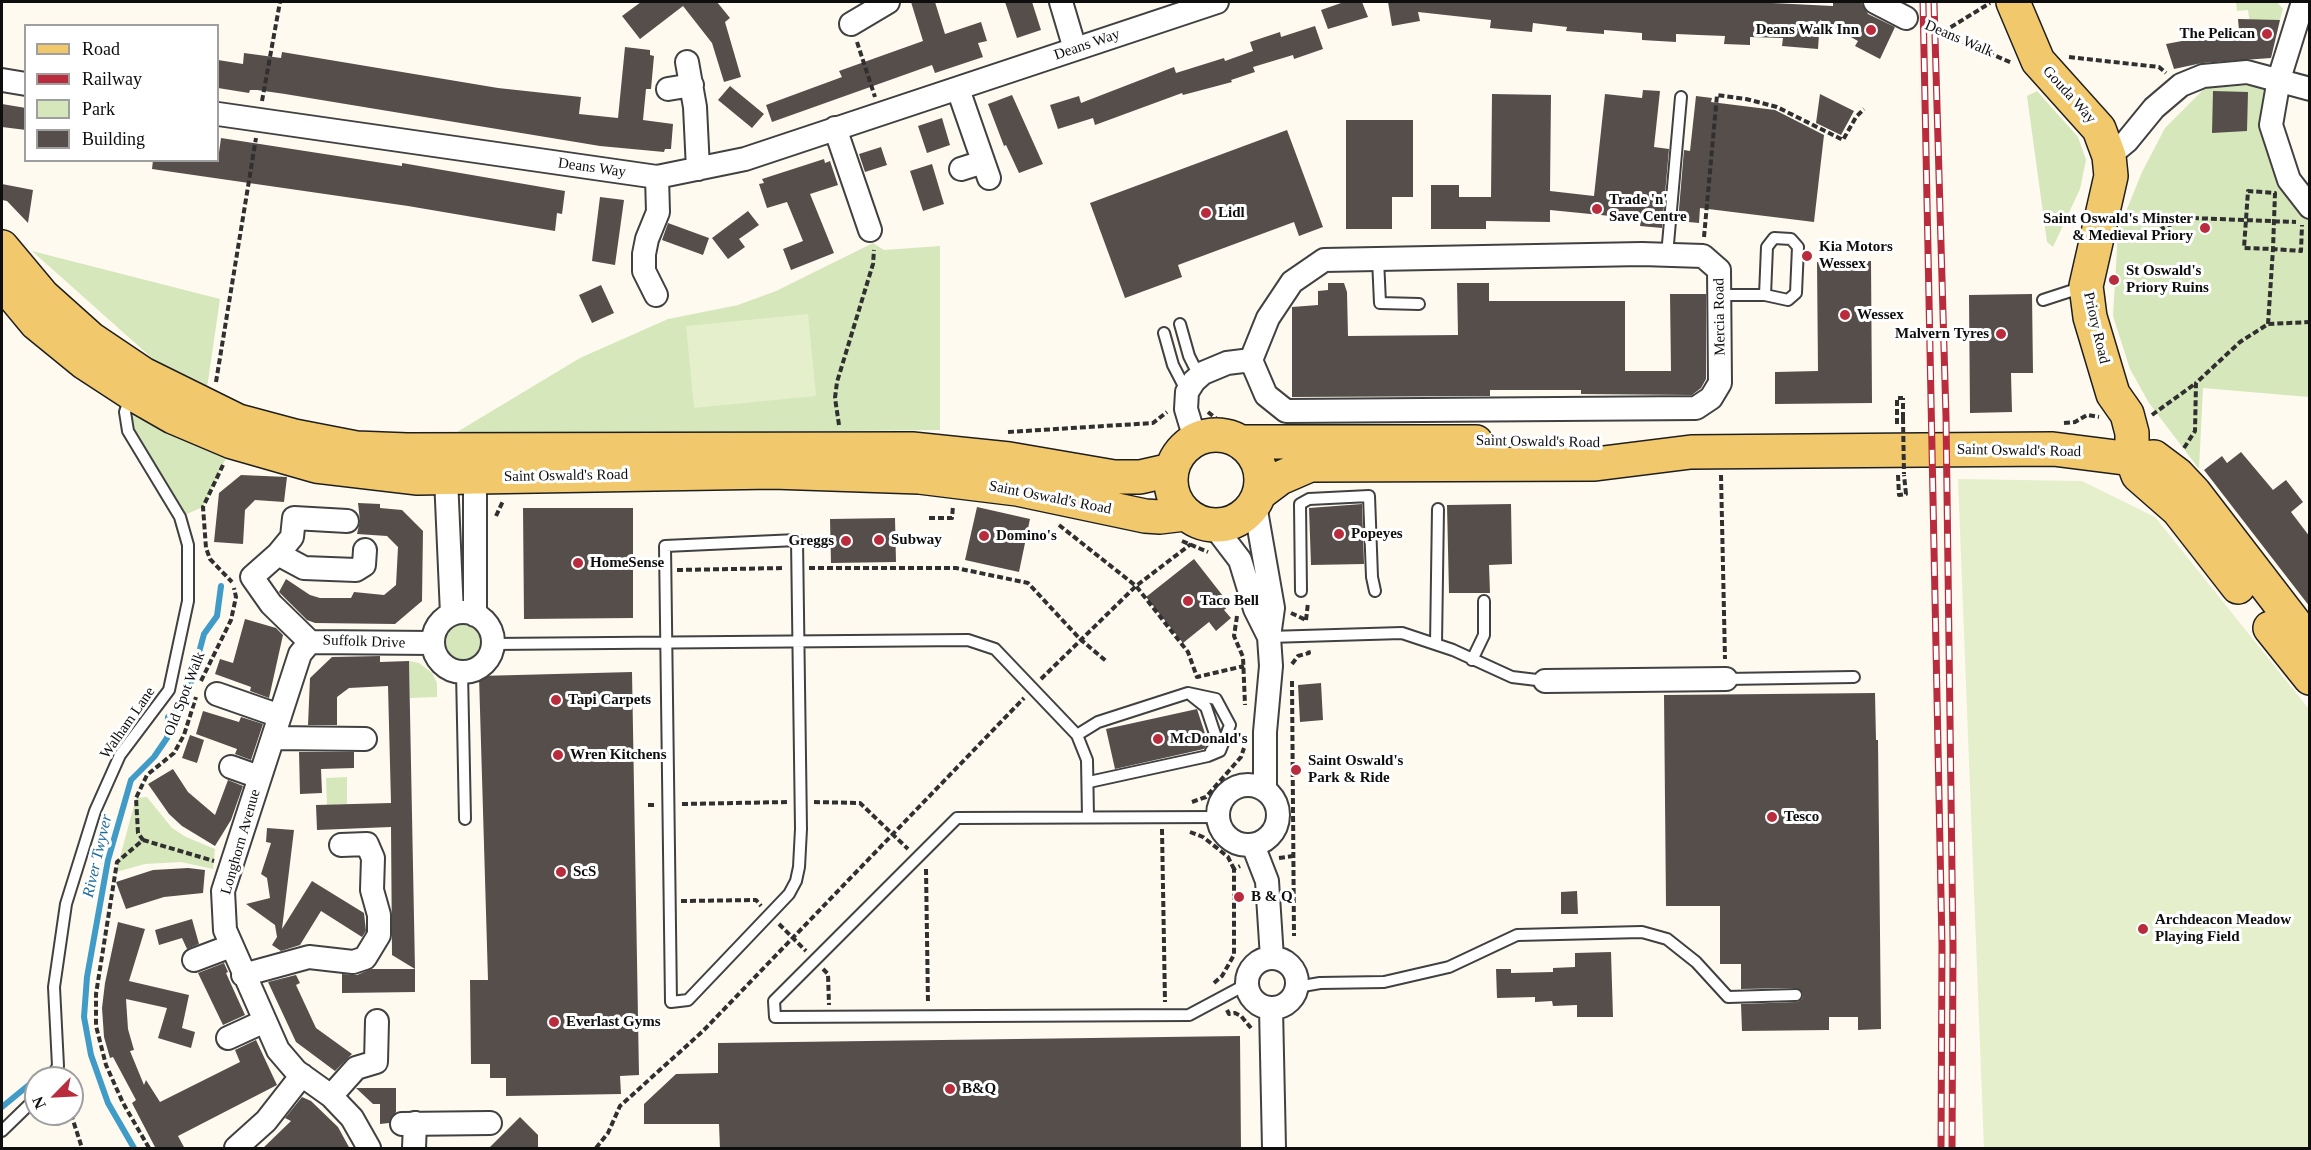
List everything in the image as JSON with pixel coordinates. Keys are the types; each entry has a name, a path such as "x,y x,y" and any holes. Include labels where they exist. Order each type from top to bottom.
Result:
{"main road":[{"name":"Gouda Way","path":"2013,2 2038,61 2099,129 2109,156"},
{"name":"Priory Road","path":"2109,156 2111,176 2097,228 2086,286 2090,317 2113,393 2127,414 2130,424 2132,459"},
{"name":"Saint Oswald's Road","path":"2,247 43,296 91,339 142,374 238,421 294,436 460,464 919,477 1017,489 1145,516 1160,517 1197,536"},
{"name":"Saint Oswald's Road","path":"2,282 36,323 85,363 131,393 173,417 232,442 324,467 389,476 460,464 912,449 1009,459 1114,477 1140,477 1171,470"},
{"name":"Priory Road","path":"2113,393 2106,418 2111,437 2132,459"},
{"path":"1211,435 1227,436 1240,442 1251,451 1260,467 1258,499 1235,522 1197,536 1173,498 1171,470 1177,456 1195,439 1211,435"},
{"name":"Saint Oswald's Road","path":"1240,442 1597,442 1700,463"},
{"name":"Saint Oswald's Road","path":"1258,499 1280,478 1310,465 1700,463 2053,449 2132,459 2154,457 2178,475 2194,492 2310,643"},
{"path":"2132,459 2138,475 2178,510 2310,678"}],"street":[{"path":"851,24 888,2"},
{"path":"1061,2 1075,48"},
{"name":"Deans Way","path":"219,114 657,177 745,159 1217,2"},
{"name":"Deans Walk","path":"1875,2 1906,18"},
{"path":"2303,2 2279,79 2271,125 2289,180 2310,207"},
{"path":"687,62 692,85 698,169"},
{"path":"2109,156 2127,141 2154,108 2181,85 2203,76 2247,72 2310,88"},
{"path":"2,80 24,84"},
{"path":"668,89 692,85"},
{"path":"958,89 986,170 961,169"},
{"path":"835,128 870,230"},
{"path":"657,177 658,212 647,239 644,254 644,271 657,295"},
{"path":"1195,439 1186,409 1187,392 1203,373 1227,363 1251,360 1268,318 1292,282 1324,260 1702,256"},
{"name":"Mercia Road","path":"1251,360 1266,395 1286,411 1696,408 1711,398 1720,384 1719,270 1702,256"},
{"path":"460,464 473,522 475,615"},
{"path":"452,614 460,464"},
{"path":"1258,499 1274,608 1269,637 1271,666 1265,732 1265,789"},
{"path":"347,521 294,518 292,537 278,554 304,568 356,570 364,565 365,550"},
{"path":"1197,536 1240,560 1255,609 1269,637"},
{"name":"Suffolk Drive","path":"278,554 252,577 271,604 310,642 433,643"},
{"path":"460,612 475,615 488,627 492,644 486,661 480,667 462,672 445,667 434,652 433,643 438,626 452,614 460,612"},
{"name":"Longhorn Avenue","path":"310,642 300,654 223,891 225,930 278,1050 302,1075 331,1096 352,1118 369,1149"},
{"path":"1545,681 1726,679"},
{"path":"205,690 280,716"},
{"path":"1237,787 1255,785 1265,789 1278,807 1277,825 1264,841 1253,845 1233,841 1225,835 1218,817 1225,796 1237,787 1265,732"},
{"path":"273,738 365,739"},
{"path":"231,767 259,777"},
{"path":"243,975 309,957 353,962 365,958 379,935 379,915 372,890 373,858 367,844 341,845"},
{"path":"1253,845 1267,881 1272,957"},
{"path":"194,960 231,946"},
{"path":"1272,957 1284,960 1291,965 1298,987 1289,1002 1270,1008 1255,1001 1247,984 1252,968 1258,961 1272,957"},
{"path":"1270,1008 1274,1149"},
{"path":"228,1038 265,1021"},
{"path":"331,1096 356,1068 376,1062 377,1021"},
{"path":"236,1149 266,1121 302,1075"},
{"path":"414,1149 409,1124 490,1123"}],"lane":[{"path":"1667,255 1681,97"},
{"path":"1721,295 1765,295 1788,300 1796,293 1798,247 1791,239 1774,238 1767,247 1765,295"},
{"path":"1378,259 1380,303 1419,304"},
{"path":"2043,300 2086,286"},
{"path":"1180,324 1189,356 1194,366 1203,373"},
{"path":"1164,333 1173,365 1187,392"},
{"name":"Walham Lane","path":"58,1066 54,987 66,904 95,811 120,755 169,690 188,601 188,545 180,517 128,431 125,412 131,393"},
{"path":"1301,591 1300,504 1309,499 1369,496 1372,577 1375,591"},
{"path":"1436,644 1438,508"},
{"path":"797,540 799,867 789,894 688,1000 671,1002 666,570 665,546 797,540"},
{"path":"1472,660 1484,635 1484,601"},
{"path":"1269,637 1402,633 1436,644 1512,677 1545,681"},
{"path":"492,644 968,640 995,649 1077,735 1087,760 1088,817"},
{"path":"462,672 465,819"},
{"path":"1726,679 1854,677"},
{"path":"1077,735 1098,722 1188,693 1216,699 1230,725 1220,751 1208,756 1089,782"},
{"path":"1188,693 1206,707 1218,743 1208,756"},
{"path":"1218,817 957,818 774,1001 775,1017 1189,1015 1247,984"},
{"path":"1298,987 1320,982 1384,982 1449,967 1517,935 1641,932 1667,939 1696,962 1728,998 1796,994"},
{"path":"2,1131 24,1110"}],"path":[{"path":"212,409 279,2"},
{"path":"1942,32 1992,2"},
{"name":"Deans Walk","path":"1906,18 1999,56 2024,74 2038,61"},
{"path":"851,24 881,113"},
{"path":"2038,61 2051,56 2159,67 2181,85"},
{"path":"1702,256 1717,95 1777,107 1843,140 1856,117 1864,109"},
{"path":"2097,228 2144,235 2192,218 2246,220 2273,221 2302,222 2301,251 2273,249 2244,248 2246,220 2248,191 2275,193 2273,221 2273,249 2268,324"},
{"path":"840,435 835,398 837,382 873,264 873,243 870,230"},
{"path":"2130,424 2151,416 2196,383 2240,342 2268,324 2310,322"},
{"path":"2166,467 2179,455 2195,431 2196,383"},
{"path":"1898,424 1897,398 1903,398 1906,494 1899,495 1899,480"},
{"name":"Old Spot Walk","path":"143,840 138,833 136,798 147,775 174,753 184,735 205,690 231,620 236,597 233,584 210,559 206,548 203,507 232,442"},
{"path":"1700,463 1721,474 1733,474"},
{"path":"1897,470 1907,469"},
{"path":"1721,474 1726,679"},
{"path":"473,522 493,523 503,500 512,497"},
{"path":"1055,521 1136,586 1188,652 1197,677 1244,666"},
{"path":"596,1149 608,1133 620,1106 703,1031 1080,639 1136,586 1197,536"},
{"path":"666,570 956,568 1028,583 1080,639 1106,661"},
{"path":"1271,593 1283,591 1289,612 1306,620 1309,653 1298,656 1292,664 1294,936"},
{"path":"648,805 860,802 926,866 928,1016"},
{"path":"1162,817 1165,1014"},
{"path":"1162,830 1173,830"},
{"path":"1184,830 1203,837 1228,857 1234,869"},
{"path":"149,1149 123,1103 106,1065 96,1026 96,994 117,862 143,840 232,867"},
{"path":"75,1126 82,1149"}],"green space":[{"path":"2236,2 2277,2 2283,9 2280,20 2252,39 2248,10 2237,11"},
{"path":"2258,85 2276,95 2271,125 2309,207 2309,397 2203,388 2199,469 2149,403 2130,369 2113,316 2118,231 2142,172 2165,128 2205,88"},
{"path":"2037,91 2078,137 2086,160 2080,189 2053,247 2047,242 2027,96"},
{"path":"873,243 884,250 940,246 940,430 452,435 580,358 668,319 738,305 776,291"},
{"path":"32,251 220,299 207,388 153,359"},
{"path":"808,314 816,396 694,408 686,326"},
{"path":"125,412 226,458 203,507 180,517 128,431"},
{"name":"Archdeacon Meadow Playing Field","path":"1958,479 2082,481 2155,517 2309,709 2309,1148 1984,1148"},
{"path":"463,623 475,629 481,641 475,653 463,659 451,653 445,641 451,629"},
{"path":"409,661 419,663 432,673 437,683 437,697 410,698"},
{"path":"347,777 347,804 327,805 326,778"},
{"path":"147,797 172,828 186,837 215,849 213,869 181,862 145,864 116,872 136,798"}],"building":[{"path":"641,2 717,2 730,18 725,22 741,77 724,82 712,43 683,6 640,39 622,16"},
{"path":"911,2 935,2 945,34 981,22 987,41 978,43 983,57 935,73 932,65 772,122 766,105 842,77 839,71 923,41"},
{"path":"1005,2 1032,2 1041,30 1017,38"},
{"path":"1344,2 1362,2 1368,17 1328,29 1321,10"},
{"path":"1388,2 1752,2 1833,6 1833,2 1861,2 1868,14 1895,27 1880,59 1855,46 1858,41 1820,20 1818,49 1782,46 1783,38 1750,37 1750,45 1724,44 1725,36 1676,34 1676,42 1642,40 1642,33 1604,30 1604,34 1566,31 1567,27 1533,23 1532,32 1490,28 1491,20 1418,12 1420,21 1392,26"},
{"path":"2238,19 2280,20 2271,58 2202,63 2174,69 2166,44 2239,30"},
{"path":"1315,26 1323,49 1294,59 1293,55 1253,67 1255,72 1231,80 1232,82 1183,95 1182,93 1095,125 1093,118 1058,129 1050,105 1079,96 1081,103 1174,67 1176,73 1224,58 1225,61 1253,51 1250,42 1280,32 1281,37"},
{"path":"625,47 650,50 650,55 654,56 651,89 646,89 643,120 673,124 671,149 665,149 664,152 600,146 285,94 257,90 250,90 249,93 219,88 219,60 243,64 244,53 281,58 282,52 498,88 581,97 579,114 618,118"},
{"path":"730,86 764,114 752,128 718,100"},
{"path":"1643,90 1660,91 1654,147 1669,149 1662,228 1640,226 1641,219 1550,210 1550,222 1486,221 1486,229 1431,229 1431,185 1459,185 1459,197 1491,197 1492,94 1551,95 1550,191 1594,196 1605,94 1642,98"},
{"path":"2213,91 2248,92 2247,131 2212,133"},
{"path":"1820,94 1854,111 1841,135 1816,123"},
{"path":"1012,95 1043,164 1019,173 1006,145 1004,146 988,104"},
{"path":"1696,96 1712,98 1711,102 1775,110 1824,135 1814,222 1700,208 1699,223 1678,221 1684,150 1690,151"},
{"path":"2,104 24,108 24,130 2,127"},
{"path":"942,118 950,145 927,153 918,126"},
{"path":"1346,120 1413,120 1413,197 1392,197 1392,229 1346,229"},
{"name":"Lidl","path":"1287,130 1323,227 1299,236 1294,222 1178,265 1182,277 1125,298 1090,203"},
{"path":"221,138 402,166 402,163 565,191 562,214 557,213 555,231 408,206 152,169 153,162 219,162"},
{"path":"881,147 887,165 865,172 859,154"},
{"path":"824,159 825,163 830,161 838,185 810,194 834,253 791,270 783,249 803,241 787,202 767,208 759,184 764,183 762,179"},
{"path":"932,164 944,204 923,211 910,171"},
{"path":"2,184 33,190 28,223 7,201 2,200"},
{"path":"600,197 624,200 615,265 592,261"},
{"path":"748,211 759,225 739,239 745,247 728,259 712,238"},
{"path":"668,223 709,238 703,255 662,240"},
{"name":"Wessex","path":"1871,261 1872,403 1775,404 1775,372 1818,371 1817,262"},
{"path":"1328,283 1344,283 1347,292 1348,336 1458,335 1457,283 1489,283 1489,301 1625,301 1625,371 1671,371 1670,294 1706,294 1706,379 1701,388 1692,395 1581,394 1581,390 1490,390 1490,396 1292,397 1292,307 1318,305 1318,291 1328,290"},
{"path":"601,285 614,313 592,323 579,295"},
{"name":"Malvern Tyres","path":"2032,294 2033,373 2011,373 2012,412 1970,413 1969,295"},
{"path":"2241,452 2273,490 2286,480 2303,502 2291,512 2310,537 2310,607 2204,470 2222,456 2227,463"},
{"path":"241,475 287,477 284,502 255,500 245,510 243,544 214,542 219,493"},
{"path":"358,503 380,504 380,508 402,510 423,531 422,601 395,624 315,623 307,620 279,592 286,579 310,595 320,598 351,598 354,592 384,595 396,585 398,547 387,536 357,534 360,521"},
{"name":"Popeyes","path":"1362,504 1364,564 1311,565 1309,508"},
{"path":"1511,504 1512,564 1489,565 1490,593 1449,593 1447,505"},
{"path":"977,507 1030,519 1019,572 965,560"},
{"name":"HomeSense","path":"523,508 633,508 633,618 524,619"},
{"path":"895,518 896,562 831,563 830,519"},
{"name":"Taco Bell","path":"1194,559 1230,605 1224,610 1231,618 1216,631 1209,622 1183,643 1146,597"},
{"path":"245,619 276,628 283,635 269,698 250,691 251,687 215,674 220,659 233,663"},
{"path":"380,656 380,662 409,661 415,969 392,955 391,827 317,830 316,805 391,803 388,686 349,688 337,697 337,725 308,725 310,678 332,657"},
{"path":"632,672 639,1075 620,1076 621,1094 506,1096 506,1078 490,1078 490,1064 471,1064 470,980 488,980 479,676"},
{"path":"1321,683 1323,720 1300,722 1298,685"},
{"name":"Tesco","path":"1875,693 1876,740 1878,740 1881,1029 1858,1030 1858,1017 1829,1017 1829,1030 1742,1031 1741,1004 1797,1002 1802,999 1803,994 1796,988 1741,989 1741,964 1720,964 1720,906 1666,906 1664,695"},
{"name":"McDonald's","path":"1197,709 1208,743 1204,749 1115,769 1106,729"},
{"path":"203,711 239,722 241,717 263,724 251,760 235,754 237,749 196,734"},
{"path":"190,735 204,740 197,763 182,758"},
{"path":"299,752 354,752 354,768 321,769 322,793 300,794"},
{"path":"173,769 188,792 215,815 228,780 243,786 231,820 215,846 182,826 169,814 148,784"},
{"path":"267,828 294,830 282,929 312,881 364,913 366,931 362,937 321,911 300,945 281,951 272,945 277,937 275,925 246,904 270,898 267,878 261,874 271,843 266,842"},
{"path":"188,868 205,870 203,893 164,897 126,909 116,882 153,870"},
{"path":"1577,891 1578,914 1561,914 1561,892"},
{"path":"192,919 199,944 187,949 182,938 159,945 155,930"},
{"path":"118,922 145,929 129,981 189,995 182,1028 195,1032 191,1048 158,1038 167,1008 126,999 128,1029 134,1050 130,1051 144,1085 146,1080 160,1102 240,1062 235,1050 256,1040 277,1085 178,1136 185,1149 156,1149 132,1103 136,1100 113,1057 110,1058 104,1037 102,1008"},
{"path":"1611,952 1613,1017 1577,1017 1577,1005 1553,1006 1552,1001 1535,1002 1535,997 1497,998 1496,969 1511,969 1511,973 1553,972 1553,968 1575,967 1575,953"},
{"path":"224,963 228,972 226,973 245,1015 223,1025 198,973"},
{"path":"371,969 415,969 415,992 342,993 342,974 357,975"},
{"path":"296,975 300,983 296,985 316,1028 352,1054 335,1071 296,1042 268,982"},
{"name":"B&Q","path":"1240,1036 1241,1149 720,1149 719,1124 644,1124 644,1104 676,1074 718,1073 718,1043"},
{"path":"356,1088 396,1088 396,1112 389,1123 380,1124 380,1104 373,1104"},
{"path":"302,1097 311,1101 338,1127 350,1149 262,1149 291,1121 285,1118"},
{"path":"520,1117 538,1135 538,1149 488,1149"}],"waterway":[{"name":"River Twyver","path":"134,1148 108,1103 91,1055 84,1017 87,977 108,860 131,780 154,757 167,738 168,717 177,711 191,682 204,634 217,616 221,586"},
{"path":"2,1107 24,1089"}],"railway":[{"path":"1923,2 1942,945 1941,1148"},
{"path":"1934,2 1946,417 1953,947 1952,1148"}],"place":[{"name":"Deans Walk Inn","path":"1871,30"},
{"name":"The Pelican","path":"2267,34"},
{"name":"Trade 'n' Save Centre","path":"1597,209"},
{"name":"Lidl","path":"1206,213"},
{"name":"Saint Oswald's Minster & Medieval Priory","path":"2205,228"},
{"name":"Kia Motors Wessex","path":"1807,256"},
{"name":"St Oswald's Priory Ruins","path":"2114,280"},
{"name":"Wessex","path":"1845,315"},
{"name":"Malvern Tyres","path":"2001,334"},
{"name":"Popeyes","path":"1339,534"},
{"name":"Domino's","path":"984,536"},
{"name":"Subway","path":"879,540"},
{"name":"Greggs","path":"846,541"},
{"name":"HomeSense","path":"578,563"},
{"name":"Taco Bell","path":"1188,601"},
{"name":"Tapi Carpets","path":"556,700"},
{"name":"McDonald's","path":"1158,739"},
{"name":"Wren Kitchens","path":"558,755"},
{"name":"Saint Oswald's Park & Ride","path":"1296,770"},
{"name":"Tesco","path":"1772,817"},
{"name":"ScS","path":"561,872"},
{"name":"B & Q","path":"1239,897"},
{"name":"Archdeacon Meadow Playing Field","path":"2143,929"},
{"name":"Everlast Gyms","path":"554,1022"},
{"name":"B&Q","path":"950,1089"}]}
